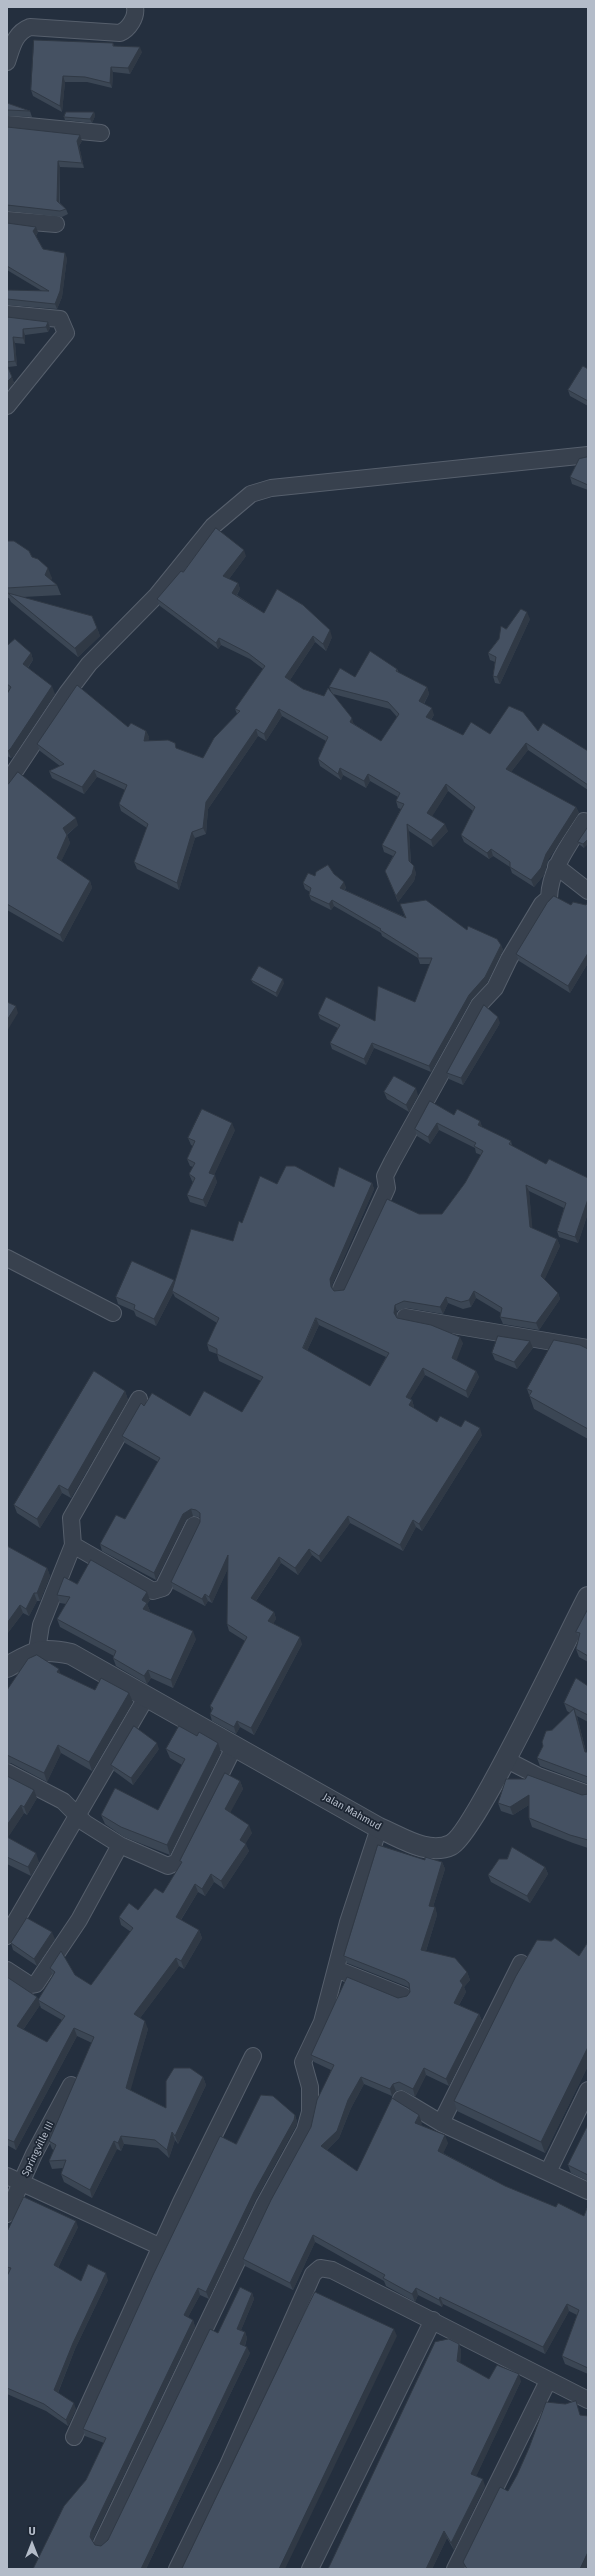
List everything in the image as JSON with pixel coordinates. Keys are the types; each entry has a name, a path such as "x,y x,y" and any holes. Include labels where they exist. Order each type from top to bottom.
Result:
{"street":[{"path":"7,62 16,37 25,29 30,27 120,33 131,24 135,16 135,7"},
{"path":"7,124 101,133"},
{"path":"7,220 56,224"},
{"path":"7,314 60,319 66,333 7,406"},
{"path":"7,783 13,762 89,664 157,595 213,526 251,494 279,487 588,456"},
{"path":"341,1289 388,1188 385,1176 392,1162 479,1005 495,988 509,959 542,904 549,898 552,875 556,866 584,821 588,822"},
{"path":"556,866 588,891"},
{"path":"7,1258 113,1313"},
{"path":"405,1317 588,1348"},
{"path":"7,1667 37,1650 41,1625 73,1545 72,1518 139,1399"},
{"path":"73,1545 153,1591 158,1591 163,1588 194,1526"},
{"name":"Jalan Mahmud","path":"37,1650 56,1650 72,1654 379,1828 425,1847 441,1848 453,1844 480,1806 588,1597"},
{"path":"7,1936 79,1817 147,1696"},
{"path":"7,1772 63,1801 79,1817 120,1845 168,1866 178,1862 234,1745"},
{"path":"505,1759 517,1767 588,1794"},
{"path":"102,2544 265,2203 305,2130 310,2112 310,2087 303,2062 322,2022 362,1877 379,1828"},
{"path":"7,1970 30,1985 36,1984 78,1920 120,1845"},
{"path":"440,2123 521,1963"},
{"path":"336,1969 404,1996"},
{"path":"74,2437 161,2247 253,2056"},
{"name":"Springville III","path":"7,2214 34,2154 71,2085"},
{"path":"548,2172 588,2090"},
{"path":"401,2099 440,2123 588,2191"},
{"path":"7,2176 21,2185 161,2247"},
{"path":"177,2569 228,2465 313,2274 320,2268 332,2270 588,2400"},
{"path":"310,2569 433,2320"},
{"path":"455,2569 548,2381"}],"building":[{"path":"34,40 113,43 113,46 140,47 128,68 111,67 110,83 85,77 63,76 60,106 31,90"},
{"path":"7,103 30,111 7,110"},
{"path":"66,112 94,112 90,119 64,117"},
{"path":"7,127 80,135 77,141 82,163 58,161 57,201 66,209 60,211 7,205"},
{"path":"7,223 36,227 33,231 43,249 65,253 60,291 55,304 7,299 7,290 49,291 7,266"},
{"path":"7,317 48,322 46,327 23,329 23,338 13,337 15,361 7,362"},
{"path":"7,365 12,377 7,382"},
{"path":"583,366 588,369 588,401 568,390"},
{"path":"588,457 588,485 570,477 579,459"},
{"path":"216,528 244,550 223,576 238,583 232,593 264,613 277,589 303,605 330,630 323,644 313,636 285,677 303,689 324,696 328,688 352,718 350,722 381,741 399,714 388,702 329,687 340,668 355,677 370,651 397,669 396,671 427,687 419,701 432,708 426,717 463,735 471,722 490,734 509,706 523,712 538,731 543,723 588,751 588,785 526,743 506,769 576,807 546,854 541,868 531,880 510,867 510,862 491,849 487,853 461,835 475,807 446,784 427,813 445,824 431,840 407,824 409,861 414,866 412,874 396,896 385,871 396,852 382,845 404,804 396,801 400,793 368,774 364,781 340,768 338,774 318,759 328,737 279,709 264,734 256,729 206,802 203,828 192,832 177,883 134,862 148,824 119,804 127,785 94,770 82,787 49,771 64,764 37,744 77,685 128,727 131,723 146,731 144,741 168,740 175,743 176,748 203,758 214,738 240,711 235,709 265,666 248,653 219,638 216,643 157,599 181,571 183,572"},
{"path":"7,541 14,541 29,551 32,557 38,559 48,568 45,575 57,585 7,588"},
{"path":"8,593 92,616 97,628 75,648"},
{"path":"521,609 527,612 497,677 493,676 496,657 488,653 499,639 501,626 506,629"},
{"path":"15,639 31,653 23,664 52,686 8,751 7,694 11,687 7,684 7,646"},
{"path":"18,772 76,818 63,828 67,835 57,858 90,881 60,935 7,904 7,784"},
{"path":"588,827 588,839 583,844 578,842"},
{"path":"328,865 334,874 344,882 340,888 406,918 400,904 426,900 467,930 468,926 497,939 501,945 485,977 469,995 429,1066 372,1043 364,1059 330,1043 340,1025 318,1014 326,997 375,1021 378,986 415,1002 432,958 418,958 418,954 380,930 381,929 332,900 329,904 309,895 311,888 303,883 308,873 315,876 316,872"},
{"path":"554,896 571,905 573,902 586,905 588,902 588,953 568,986 516,954 547,903"},
{"path":"259,966 283,979 276,993 251,980"},
{"path":"7,1002 16,1006 7,1020"},
{"path":"484,1005 498,1017 461,1078 447,1073"},
{"path":"394,1076 416,1088 406,1105 384,1092"},
{"path":"430,1101 454,1115 457,1109 480,1121 478,1125 511,1141 509,1144 546,1164 549,1159 588,1178 588,1199 575,1237 557,1231 566,1203 526,1185 530,1227 557,1239 541,1276 558,1293 536,1323 500,1317 502,1308 474,1291 469,1300 461,1302 446,1297 440,1307 404,1301 395,1305 394,1313 397,1318 431,1325 460,1337 452,1358 476,1371 466,1391 423,1368 406,1397 412,1400 409,1405 437,1422 440,1416 461,1427 465,1420 480,1428 419,1524 413,1520 400,1545 348,1516 319,1556 309,1549 295,1568 279,1557 251,1598 274,1612 268,1621 300,1637 251,1728 237,1721 234,1727 210,1714 213,1708 210,1706 247,1637 227,1624 228,1555 209,1597 205,1594 202,1599 171,1582 200,1522 200,1513 191,1509 183,1514 154,1573 100,1544 116,1515 125,1519 160,1458 122,1436 141,1403 144,1406 152,1393 190,1416 204,1391 242,1412 263,1377 217,1354 217,1349 207,1344 219,1318 172,1291 191,1229 233,1241 239,1221 242,1223 260,1176 277,1184 286,1166 295,1166 334,1187 339,1167 372,1183 330,1279 331,1287 334,1291 344,1290 387,1199 419,1214 442,1214 465,1183 483,1151 474,1146 476,1143 437,1123 428,1137 415,1129","holes":["316,1318 389,1353 370,1386 303,1348"]},
{"path":"202,1109 232,1123 209,1173 215,1175 203,1200 187,1195 195,1178 189,1174 195,1163 187,1159 195,1141 188,1138"},
{"path":"132,1261 174,1280 154,1319 134,1309 135,1305 116,1297"},
{"path":"498,1336 530,1341 514,1362 492,1353"},
{"path":"554,1340 580,1345 588,1349 588,1429 529,1396 532,1391 527,1389"},
{"path":"94,1371 125,1391 68,1490 59,1485 37,1519 14,1505"},
{"path":"7,1546 47,1568 37,1593 34,1593 26,1609 20,1605 7,1623"},
{"path":"91,1560 147,1592 142,1600 147,1603 143,1609 193,1631 171,1680 148,1670 144,1676 113,1658 116,1651 57,1619 70,1597 57,1595 64,1577 77,1584"},
{"path":"588,1609 588,1656 576,1649 580,1633 576,1632"},
{"path":"37,1655 59,1669 57,1672 95,1690 101,1678 129,1693 89,1762 58,1745 44,1773 7,1755 7,1690 28,1659"},
{"path":"576,1678 588,1686 588,1715 564,1703"},
{"path":"574,1709 585,1752 588,1752 588,1777 537,1758 543,1746 542,1742 546,1731 552,1730"},
{"path":"134,1726 157,1743 131,1778 111,1765"},
{"path":"179,1726 197,1736 199,1732 218,1743 167,1845 121,1827 101,1815 115,1788 158,1810 185,1759 166,1749"},
{"path":"225,1773 240,1781 225,1809 249,1825 240,1840 246,1844 221,1881 211,1874 202,1889 195,1884 176,1917 199,1930 181,1961 176,1958 134,2014 145,2021 126,2088 166,2108 166,2081 174,2068 190,2068 203,2077 175,2136 172,2132 167,2150 155,2140 121,2136 118,2143 114,2141 90,2190 61,2174 66,2160 49,2161 56,2145 49,2141 94,2037 74,2028 14,2142 7,2139 7,1977 37,1997 17,2026 47,2042 65,2016 38,2000 55,1972 50,1968 61,1951 75,1975 91,1985 133,1928 119,1917 129,1903 138,1910 155,1888 163,1893 182,1862 180,1861"},
{"path":"528,1775 582,1795 588,1794 588,1840 570,1835 529,1818 529,1795 510,1807 498,1803 506,1779 525,1779"},
{"path":"7,1776 34,1790 24,1807 21,1805 7,1825"},
{"path":"7,1837 36,1853 28,1867 7,1857"},
{"path":"378,1845 425,1860 425,1857 442,1862 429,1906 435,1907 421,1950 455,1958 467,1972 460,1981 463,1985 454,2003 479,2014 446,2079 424,2068 413,2089 399,2082 393,2084 390,2089 361,2077 348,2100 337,2131 321,2146 357,2171 392,2098 419,2115 415,2123 445,2135 438,2151 505,2186 556,2207 558,2203 584,2216 588,2207 588,2368 562,2356 579,2310 567,2304 543,2347 440,2297 439,2300 416,2288 412,2294 383,2278 385,2275 313,2235 290,2283 243,2259 271,2200 311,2127 317,2100 334,2065 311,2055 347,1977 398,1998 407,1996 410,1992 409,1983 405,1980 344,1956"},
{"path":"512,1847 545,1867 527,1896 488,1875 499,1859 507,1859"},
{"path":"27,1918 52,1932 34,1959 11,1943"},
{"path":"555,1938 579,1956 588,1942 588,2047 541,2142 454,2101 516,1976 537,1940 551,1941"},
{"path":"261,2095 273,2096 295,2115 294,2120 254,2192 206,2292 198,2288 184,2315 193,2320 91,2532 90,2537 95,2545 101,2546 108,2540 210,2329 218,2333 240,2287 252,2293 237,2329 245,2332 240,2344 247,2347 141,2569 33,2569 64,2506 86,2480 106,2438 83,2429 153,2275 220,2136 236,2144"},
{"path":"588,2125 588,2175 568,2165"},
{"path":"24,2197 76,2221 54,2265 81,2281 88,2264 106,2273 73,2343 54,2390 74,2403 66,2420 44,2404 7,2388 7,2276 11,2268 7,2267 7,2232"},
{"path":"315,2292 394,2329 279,2569 182,2569"},
{"path":"449,2339 459,2344 457,2361 489,2379 497,2365 519,2374 471,2474 483,2479 451,2543 444,2531 426,2569 328,2569 435,2342"},
{"path":"576,2401 580,2415 588,2416 588,2552 580,2569 467,2569 463,2562 500,2487 508,2491 517,2475 546,2402 565,2404"}]}
